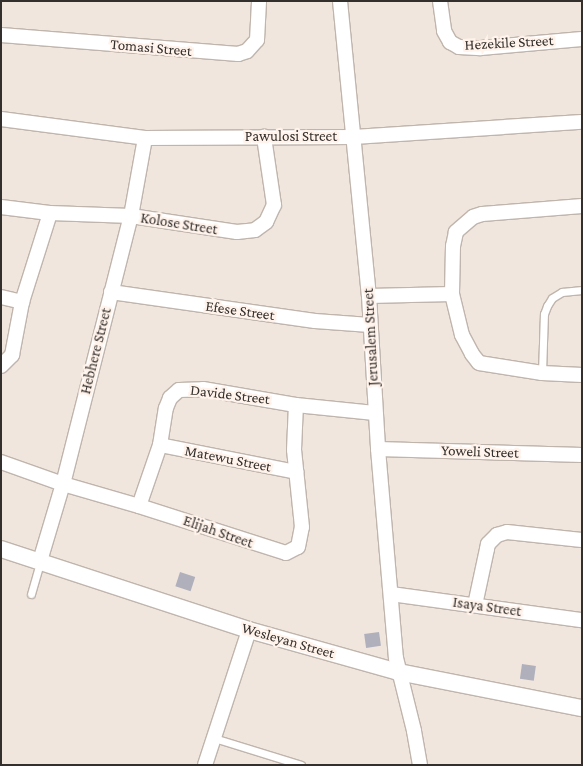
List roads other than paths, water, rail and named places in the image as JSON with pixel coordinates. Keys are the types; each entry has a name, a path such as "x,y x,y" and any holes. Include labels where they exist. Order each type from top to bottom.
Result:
{"street":[{"name":"Tomasi Street","path":"1,35 238,54 247,51 257,40 259,1"},
{"name":"Jerusalem Street","path":"340,1 369,296 375,413 398,672 414,731 420,765"},
{"name":"Hezekile Street","path":"440,1 444,31 450,42 459,47 481,48 582,39"},
{"name":"Pawulosi Street","path":"1,119 145,138 354,138 582,122"},
{"name":"Kolose Street","path":"1,207 50,213 131,216 228,231 255,230 266,222 274,205 264,137"},
{"name":"Hebhere Street","path":"40,561 63,484 131,216 145,138"},
{"path":"582,206 482,214 473,217 456,232 453,246 452,294 462,335 479,363 542,373 582,375"},
{"path":"1,366 12,355 22,302 50,213"},
{"name":"Efese Street","path":"111,292 285,317 370,325"},
{"path":"369,296 452,294"},
{"path":"1,298 22,302"},
{"name":"Davide Street","path":"140,506 160,445 166,408 170,398 179,390 203,389 296,405 375,413"},
{"name":"Elijah Street","path":"1,462 63,484 140,506 286,553 298,547 302,527 296,472 294,426 296,405"},
{"name":"Matewu Street","path":"160,445 296,472"},
{"name":"Yoweli Street","path":"378,448 582,455"},
{"path":"475,605 486,549 488,544 497,535 507,532 582,540"},
{"name":"Wesleyan Street","path":"1,548 249,630 398,672 582,708"},
{"name":"Isaya Street","path":"391,594 582,620"},
{"path":"206,765 249,630"}],"lane":[{"path":"542,373 544,314 547,306 552,298 562,292 582,290"},
{"path":"31,594 40,561"},
{"path":"214,738 301,765"}]}
